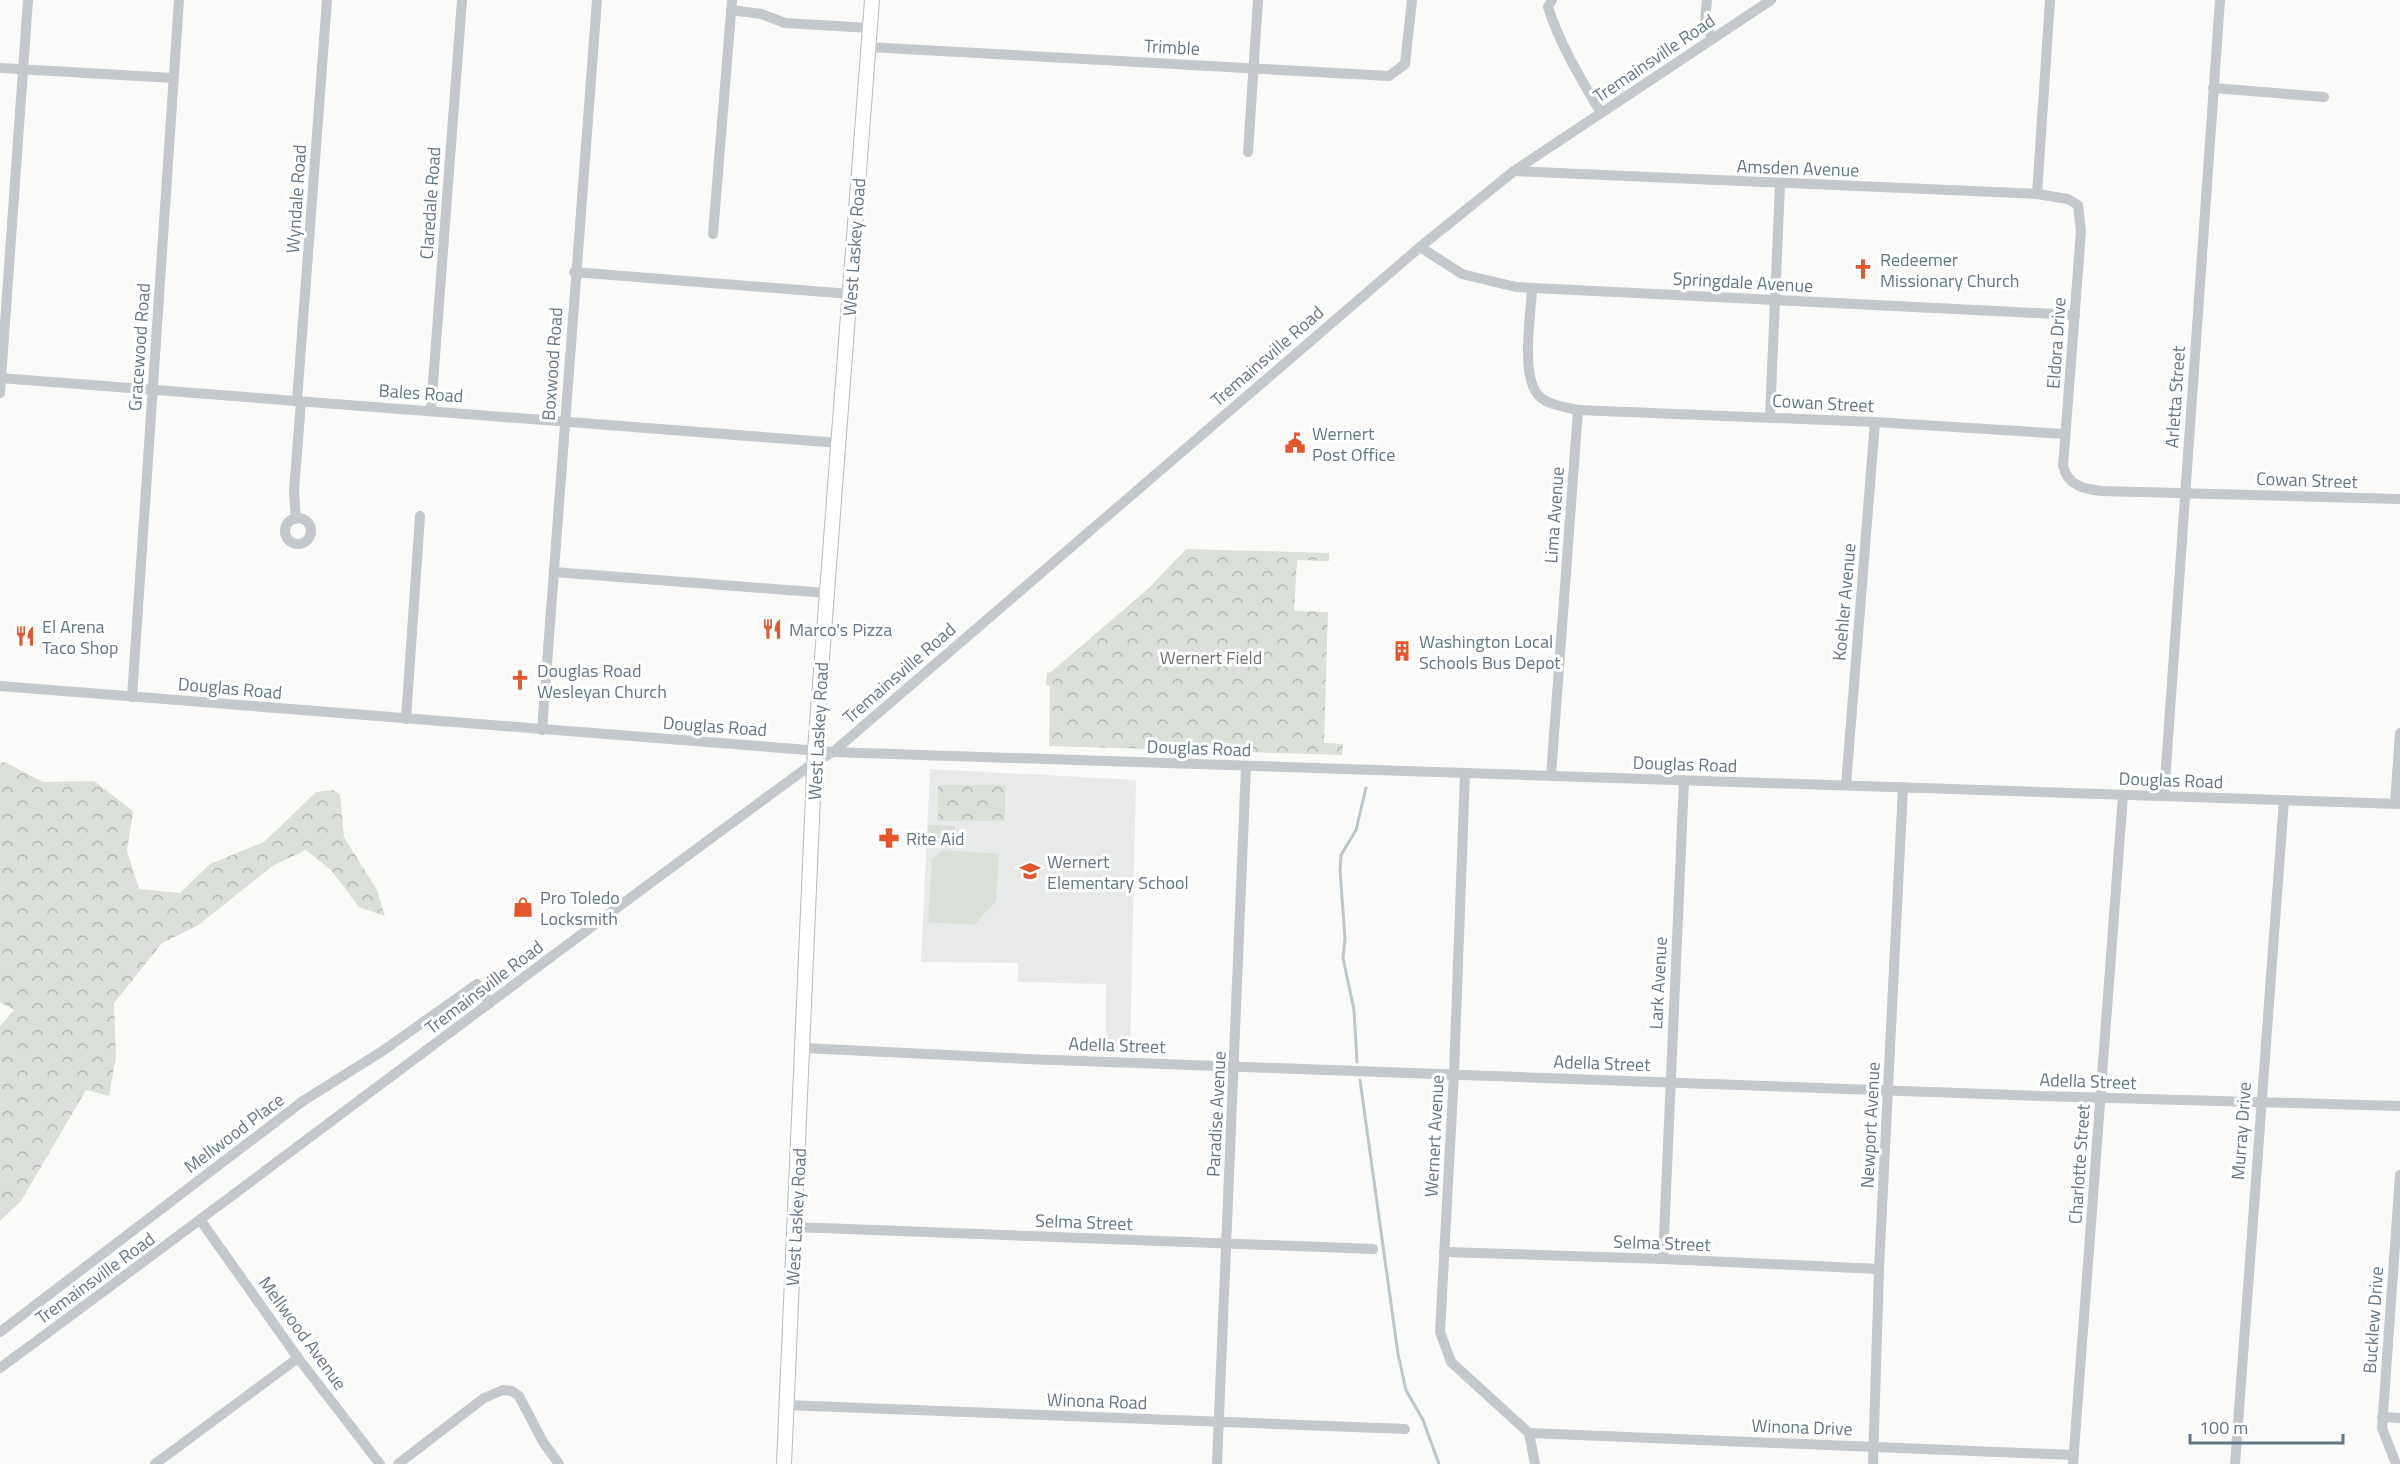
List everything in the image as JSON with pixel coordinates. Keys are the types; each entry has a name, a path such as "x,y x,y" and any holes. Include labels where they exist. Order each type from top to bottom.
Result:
{"main road":[{"name":"West Laskey Road","path":"784,1464 815,756 872,0"}],"street":[{"path":"0,393 28,0"},
{"name":"Gracewood Road","path":"132,697 179,0"},
{"name":"Wyndale Road","path":"296,519 294,491 299,401 327,0"},
{"name":"Claredale Road","path":"431,409 462,0"},
{"name":"Boxwood Road","path":"542,730 574,272 597,0"},
{"path":"1248,152 1258,0"},
{"name":"Trimble","path":"868,46 1389,76 1405,64 1412,0"},
{"path":"1707,0 1705,20 1712,39"},
{"name":"Tremainsville Road","path":"833,752 1420,247 1514,171 1771,0"},
{"path":"2037,194 2050,0"},
{"name":"Arletta Street","path":"2164,796 2220,0"},
{"path":"1548,2 1568,57 1601,113"},
{"path":"713,234 732,5 785,23 870,28"},
{"path":"0,68 173,78"},
{"path":"2213,88 2324,97"},
{"name":"Amsden Avenue","path":"1514,171 2037,194 2068,199 2078,205"},
{"path":"1770,417 1780,184"},
{"name":"Eldora Drive","path":"2071,482 2063,466 2081,231 2078,205"},
{"name":"Springdale Avenue","path":"1420,247 1462,274 1532,289 2074,315"},
{"path":"574,272 850,294"},
{"path":"1532,289 1528,367 1531,384 1539,396 1558,406 1578,410"},
{"name":"Bales Road","path":"0,378 431,409 565,422 840,443"},
{"name":"Cowan Street","path":"1578,410 1875,422 2066,434"},
{"name":"Lima Avenue","path":"1551,776 1578,410"},
{"name":"Koehler Avenue","path":"1846,785 1875,422"},
{"name":"Cowan Street","path":"2071,482 2079,487 2102,491 2400,499"},
{"path":"406,719 420,516"},
{"path":"554,572 826,593"},
{"name":"Douglas Road","path":"0,687 542,730 815,756 833,752 2397,804"},
{"path":"2397,804 2400,733"},
{"name":"Tremainsville Road","path":"0,1368 201,1221 815,756"},
{"name":"Paradise Avenue","path":"1217,1464 1246,766"},
{"name":"Wernert Avenue","path":"1465,773 1454,1073 1440,1332 1445,1352 1451,1362 1465,1378 1528,1433"},
{"name":"Lark Avenue","path":"1663,1259 1684,780"},
{"name":"Newport Avenue","path":"1873,1464 1879,1269 1903,787"},
{"name":"Charlotte Street","path":"2073,1459 2123,795"},
{"name":"Murray Drive","path":"2235,1464 2284,800"},
{"name":"Mellwood Place","path":"0,1332 303,1101 384,1050 477,984 490,1003"},
{"name":"Adella Street","path":"804,1048 2260,1104 2400,1106"},
{"name":"Bucklew Drive","path":"2396,1464 2384,1437 2382,1417 2400,1175"},
{"name":"Mellwood Avenue","path":"201,1221 298,1358 380,1464"},
{"name":"Selma Street","path":"795,1227 1373,1249"},
{"name":"Selma Street","path":"1444,1252 1879,1269"},
{"path":"155,1464 298,1358"},
{"path":"398,1464 484,1398 503,1390 512,1390 519,1396 543,1442 559,1464"},
{"name":"Winona Road","path":"786,1405 1406,1429"},
{"path":"2382,1417 2400,1418"},
{"path":"1528,1433 1535,1464"},
{"name":"Winona Drive","path":"1528,1433 1873,1446 2073,1459"}],"shaded area":[{"name":"Wernert Elementary School","path":"930,769 1136,780 1130,1055 1105,1054 1106,984 1018,982 1018,963 921,962"}],"green space":[{"name":"Wernert Field","path":"1186,549 1329,553 1329,561 1297,560 1294,611 1328,612 1324,743 1343,744 1342,755 1049,746 1050,686 1046,685 1047,673 1149,588"},
{"path":"5,762 43,782 94,781 133,811 127,851 139,889 180,893 210,864 264,842 316,792 333,790 340,794 344,837 377,890 385,916 359,907 331,870 306,850 274,865 197,926 162,943 114,1003 116,1057 109,1096 86,1090 21,1201 0,1221 0,1026 14,1010 0,1002 0,763"},
{"path":"938,785 1005,785 1005,821 938,821"},
{"path":"928,825 955,826 955,844 928,843"},
{"path":"944,850 999,854 996,901 974,925 928,922 932,859"}],"waterway":[{"path":"1357,1062 1354,1010 1343,958 1345,939 1340,870 1341,855 1356,830 1366,788"},
{"path":"1360,1080 1398,1354 1406,1390 1423,1420 1439,1464"}],"place":[{"name":"Redeemer Missionary Church","path":"1863,269"},
{"name":"Wernert Post Office","path":"1295,443"},
{"name":"Marco's Pizza","path":"772,629"},
{"name":"El Arena Taco Shop","path":"25,636"},
{"name":"Washington Local Schools Bus Depot","path":"1402,651"},
{"name":"Douglas Road Wesleyan Church","path":"520,680"},
{"name":"Rite Aid","path":"889,838"},
{"name":"Wernert Elementary School","path":"1030,871"},
{"name":"Pro Toledo Locksmith","path":"523,907"}]}
